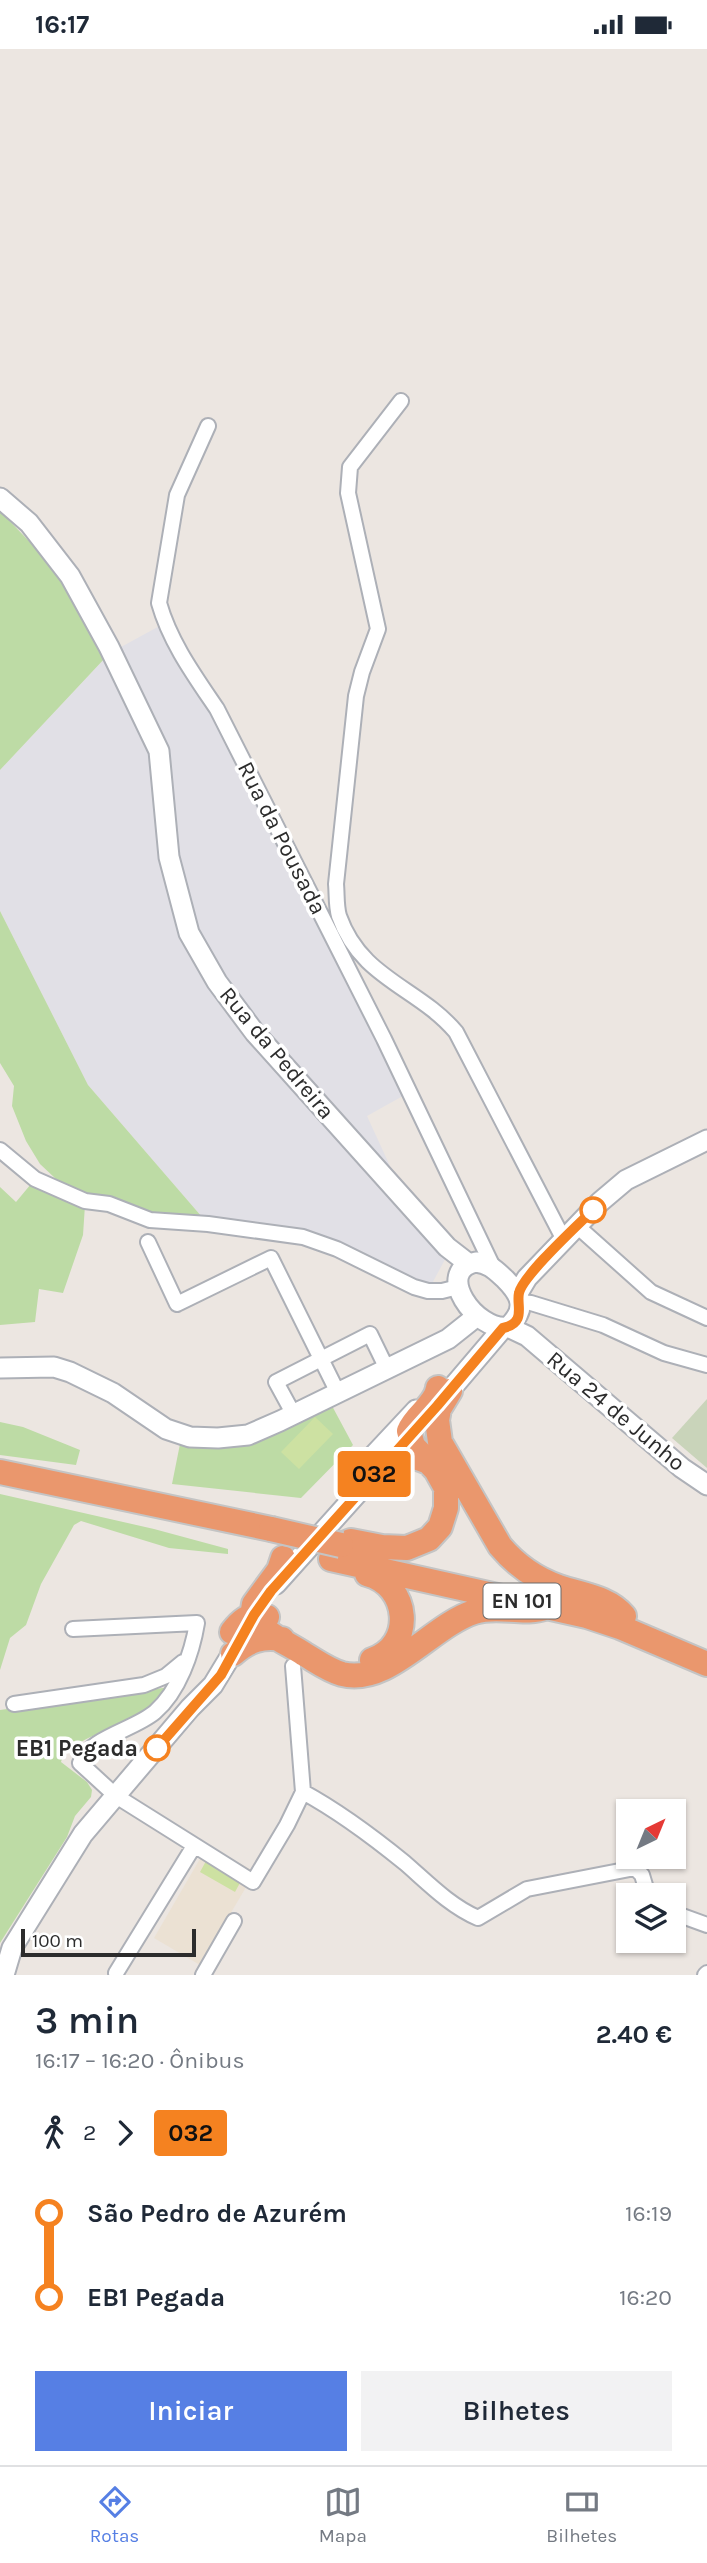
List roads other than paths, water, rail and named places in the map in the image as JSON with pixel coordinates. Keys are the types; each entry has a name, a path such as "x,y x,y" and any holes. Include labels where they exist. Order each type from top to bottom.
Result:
{"highway":[{"path":"444,1390 399,1437 441,1465 509,1557 545,1581 615,1605 624,1616"},
{"path":"282,1568 254,1604 254,1615 259,1625 352,1663 378,1658 393,1645 402,1622 401,1606 395,1592 386,1581 341,1567 336,1552 351,1541 382,1547 407,1548 436,1534 444,1518 446,1498 437,1429 444,1390"},
{"path":"380,1468 390,1461 408,1455 441,1465"},
{"name":"EN 101","path":"0,1472 336,1552 547,1607 620,1627 707,1664"},
{"name":"EN 101","path":"0,1485 266,1535"},
{"name":"EN 101","path":"336,1552 591,1605 624,1616 707,1652"},
{"path":"282,1568 275,1597 286,1635 332,1671 354,1676 377,1671 449,1624 473,1613 507,1608 534,1612 547,1607"},
{"path":"254,1615 240,1622 232,1643 242,1646 256,1639 286,1635"}],"street":[{"path":"401,401 350,467 348,493 378,629 356,696 336,884 338,913 350,939 364,959 445,1019 456,1032 570,1233 651,1292 707,1318"},
{"name":"Rua da Pousada","path":"208,426 177,495 159,603 163,619 186,665 217,709 384,1039 483,1243 476,1271"},
{"name":"Rua da Pedreira","path":"0,498 29,523 70,576 108,646 159,751 169,857 189,933 217,982 255,1033 447,1247 476,1271"},
{"path":"444,1390 570,1233 600,1202 626,1180 707,1140"},
{"path":"0,1150 35,1179 85,1201 109,1204 150,1220 208,1224 303,1237 337,1249 414,1287 429,1291 476,1271"},
{"path":"148,1243 177,1304 271,1258 338,1393"},
{"path":"476,1271 507,1311"},
{"path":"476,1271 507,1311"},
{"path":"0,1368 54,1367 70,1372 113,1393 166,1429 190,1437 218,1438 248,1435 507,1311 531,1303 603,1325 664,1353 707,1365"},
{"name":"Rua 24 de Junho","path":"507,1311 527,1336 682,1468 707,1485"},
{"path":"294,1415 276,1382 370,1334 387,1369"},
{"path":"5,1962 83,1834 190,1708 213,1685 256,1590 282,1568 380,1468 399,1437"},
{"path":"282,1568 399,1437"},
{"path":"72,1629 197,1623 193,1646 172,1692 157,1711 92,1746 83,1754 80,1763 116,1796 253,1882 288,1825 303,1792 293,1666"},
{"path":"14,1705 144,1685 166,1676 187,1659"},
{"path":"303,1792 333,1808 461,1910 478,1918 527,1889 635,1868 642,1874 645,1883"},
{"path":"116,1973 194,1846"},
{"path":"686,1917 707,1925"},
{"path":"203,1975 234,1921"}],"place":[{"name":"EB1 Pegada","path":"157,1748"}]}
